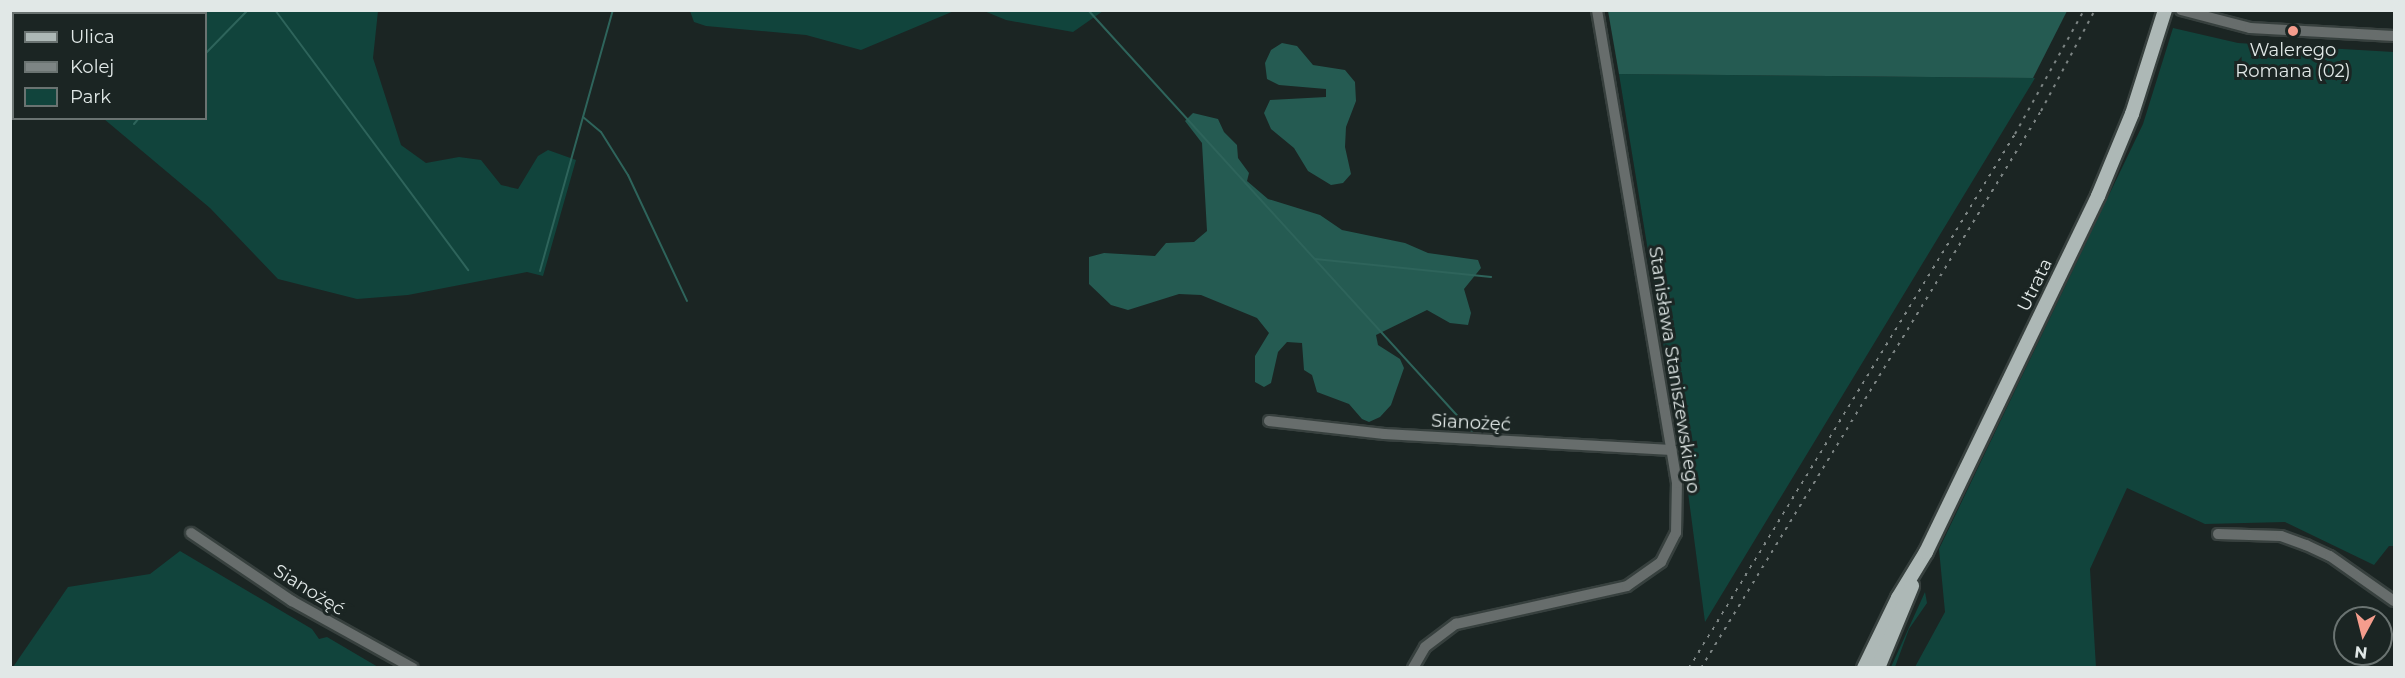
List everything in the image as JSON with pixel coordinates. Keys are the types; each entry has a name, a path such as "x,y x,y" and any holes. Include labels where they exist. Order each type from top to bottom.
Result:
{"main road":[{"name":"Utrata","path":"1878,668 1919,567 2108,175 2139,95 2165,10"},
{"name":"Utrata","path":"1864,668 1898,598 1919,567"}],"street":[{"name":"Stanisława Staniszewskiego","path":"1413,668 1425,647 1456,624 1619,588 1646,576 1670,549 1678,526 1679,498 1672,450 1597,10"},
{"path":"2181,10 2250,28 2394,36"},
{"name":"Sianożęć","path":"1269,422 1384,434 1672,450"},
{"name":"Sianożęć","path":"191,533 292,601 413,668"},
{"path":"2218,534 2282,536 2306,545 2330,556 2394,601"}],"green space":[{"path":"11,10 378,11 373,58 401,145 426,163 459,157 481,160 501,185 518,189 538,156 548,150 576,160 543,276 527,272 408,295 357,299 278,279 210,208 105,120 207,120 207,12 12,12 12,40"},
{"path":"690,10 954,11 861,50 806,35 706,26 694,22"},
{"path":"1103,10 1073,32 1006,20 984,11"},
{"path":"1608,10 2067,11 2033,78 1619,74"},
{"path":"2173,28 2238,43 2394,52 2394,546 2389,546 2374,565 2285,522 2205,524 2127,488 2090,569 2096,667 1915,667 1945,612 1939,549 2143,124"},
{"path":"1282,43 1297,46 1313,65 1345,70 1355,82 1356,101 1346,127 1345,147 1351,174 1343,183 1331,185 1308,171 1294,148 1271,129 1264,113 1270,100 1326,97 1326,89 1279,85 1267,79 1265,63 1271,50"},
{"path":"1619,74 2035,78 1705,622 1675,393 1669,379"},
{"path":"1193,113 1218,119 1224,132 1237,145 1238,158 1249,173 1247,181 1268,199 1320,215 1342,230 1405,243 1428,253 1478,260 1481,268 1464,289 1471,313 1468,325 1450,323 1427,310 1376,335 1378,345 1400,359 1404,368 1391,405 1380,417 1369,422 1362,419 1349,404 1317,392 1312,375 1304,370 1302,343 1287,342 1278,352 1271,383 1264,387 1255,382 1255,356 1269,333 1257,318 1201,295 1179,294 1128,310 1111,305 1089,284 1089,257 1104,253 1155,256 1166,243 1194,242 1207,231 1202,143 1185,121"},
{"path":"180,551 312,629 319,639 327,637 378,667 13,667 68,587 150,574"},
{"path":"1925,592 1927,603 1909,629 1895,667 1891,667"}],"waterway":[{"path":"207,52 248,10"},
{"path":"275,10 468,270"},
{"path":"540,271 613,10"},
{"path":"1088,10 1474,434"},
{"path":"583,117 601,132 628,175 687,301"},
{"path":"134,124 137,120"},
{"path":"1315,259 1491,277"}],"railway":[{"path":"1689,668 2015,134 2084,10"},
{"path":"1701,668 2041,111 2095,10"}],"place":[{"name":"Walerego Romana (02)","path":"2293,31"}]}
